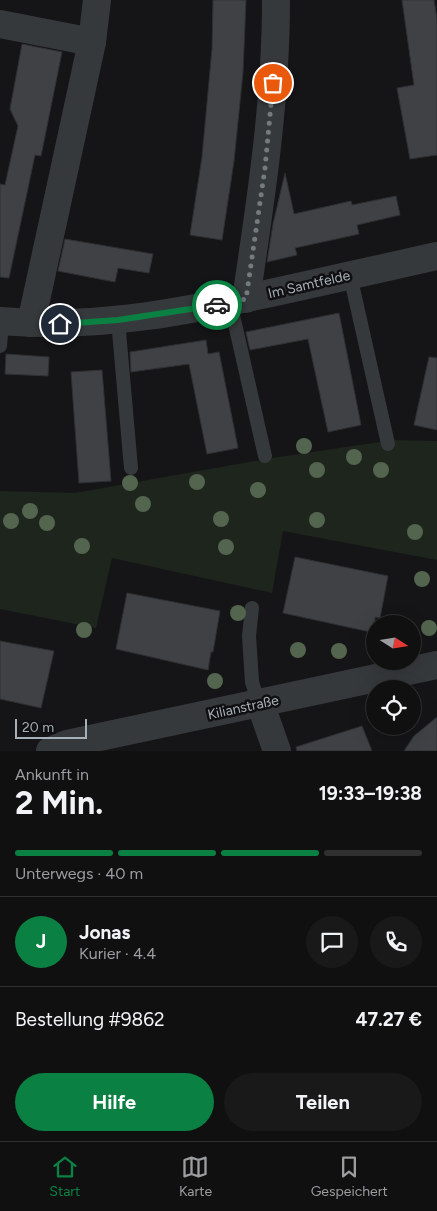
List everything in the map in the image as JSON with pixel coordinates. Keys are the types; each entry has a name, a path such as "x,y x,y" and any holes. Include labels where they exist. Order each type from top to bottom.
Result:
{"street":[{"path":"31,324 92,42 97,0"},
{"path":"238,300 265,168 273,100 276,0"},
{"path":"0,24 92,42"},
{"name":"Im Samtfelde","path":"1,330 31,324 74,324 196,309 437,256"},
{"name":"Kilianstraße","path":"50,751 67,744 437,665"},
{"path":"259,704 263,710 277,751"}],"lane":[{"path":"350,275 388,444"},
{"path":"238,300 265,456"},
{"path":"118,320 131,468"},
{"path":"252,608 249,636 252,682 259,704"}],"shaded area":[{"path":"393,440 437,441 437,560 283,531 272,593 112,558 96,628 0,609 0,491 75,493 272,458"}],"building":[{"path":"213,0 246,0 243,72 234,161 222,240 190,235 202,157 212,49"},
{"path":"402,0 434,0 437,19 437,155 410,159 397,88 414,85"},
{"path":"22,44 62,52 41,156 35,155 9,278 0,277 0,184 5,185 18,126 10,109"},
{"path":"285,173 294,214 351,201 352,205 396,196 400,215 357,225 359,234 295,248 297,255 267,262 273,224"},
{"path":"65,239 153,254 149,273 118,268 115,282 58,271"},
{"path":"339,313 361,425 328,432 308,339 250,350 246,332"},
{"path":"206,340 208,354 219,352 238,448 207,454 189,364 131,372 130,352"},
{"path":"6,354 49,357 48,376 5,374"},
{"path":"429,357 437,358 437,430 414,425"},
{"path":"102,370 111,481 79,483 71,372"},
{"path":"295,557 388,576 381,615 366,615 366,631 283,613"},
{"path":"127,593 220,611 208,670 116,649"},
{"path":"0,641 54,651 41,708 0,699"},
{"path":"437,717 437,751 404,751 414,736 421,735 421,730"},
{"path":"362,726 372,751 297,751 296,747"}],"way so far":[{"path":"217,305 246,299 265,168 273,100 273,83"}],"route":[{"path":"60,324 118,320 217,305"}]}
